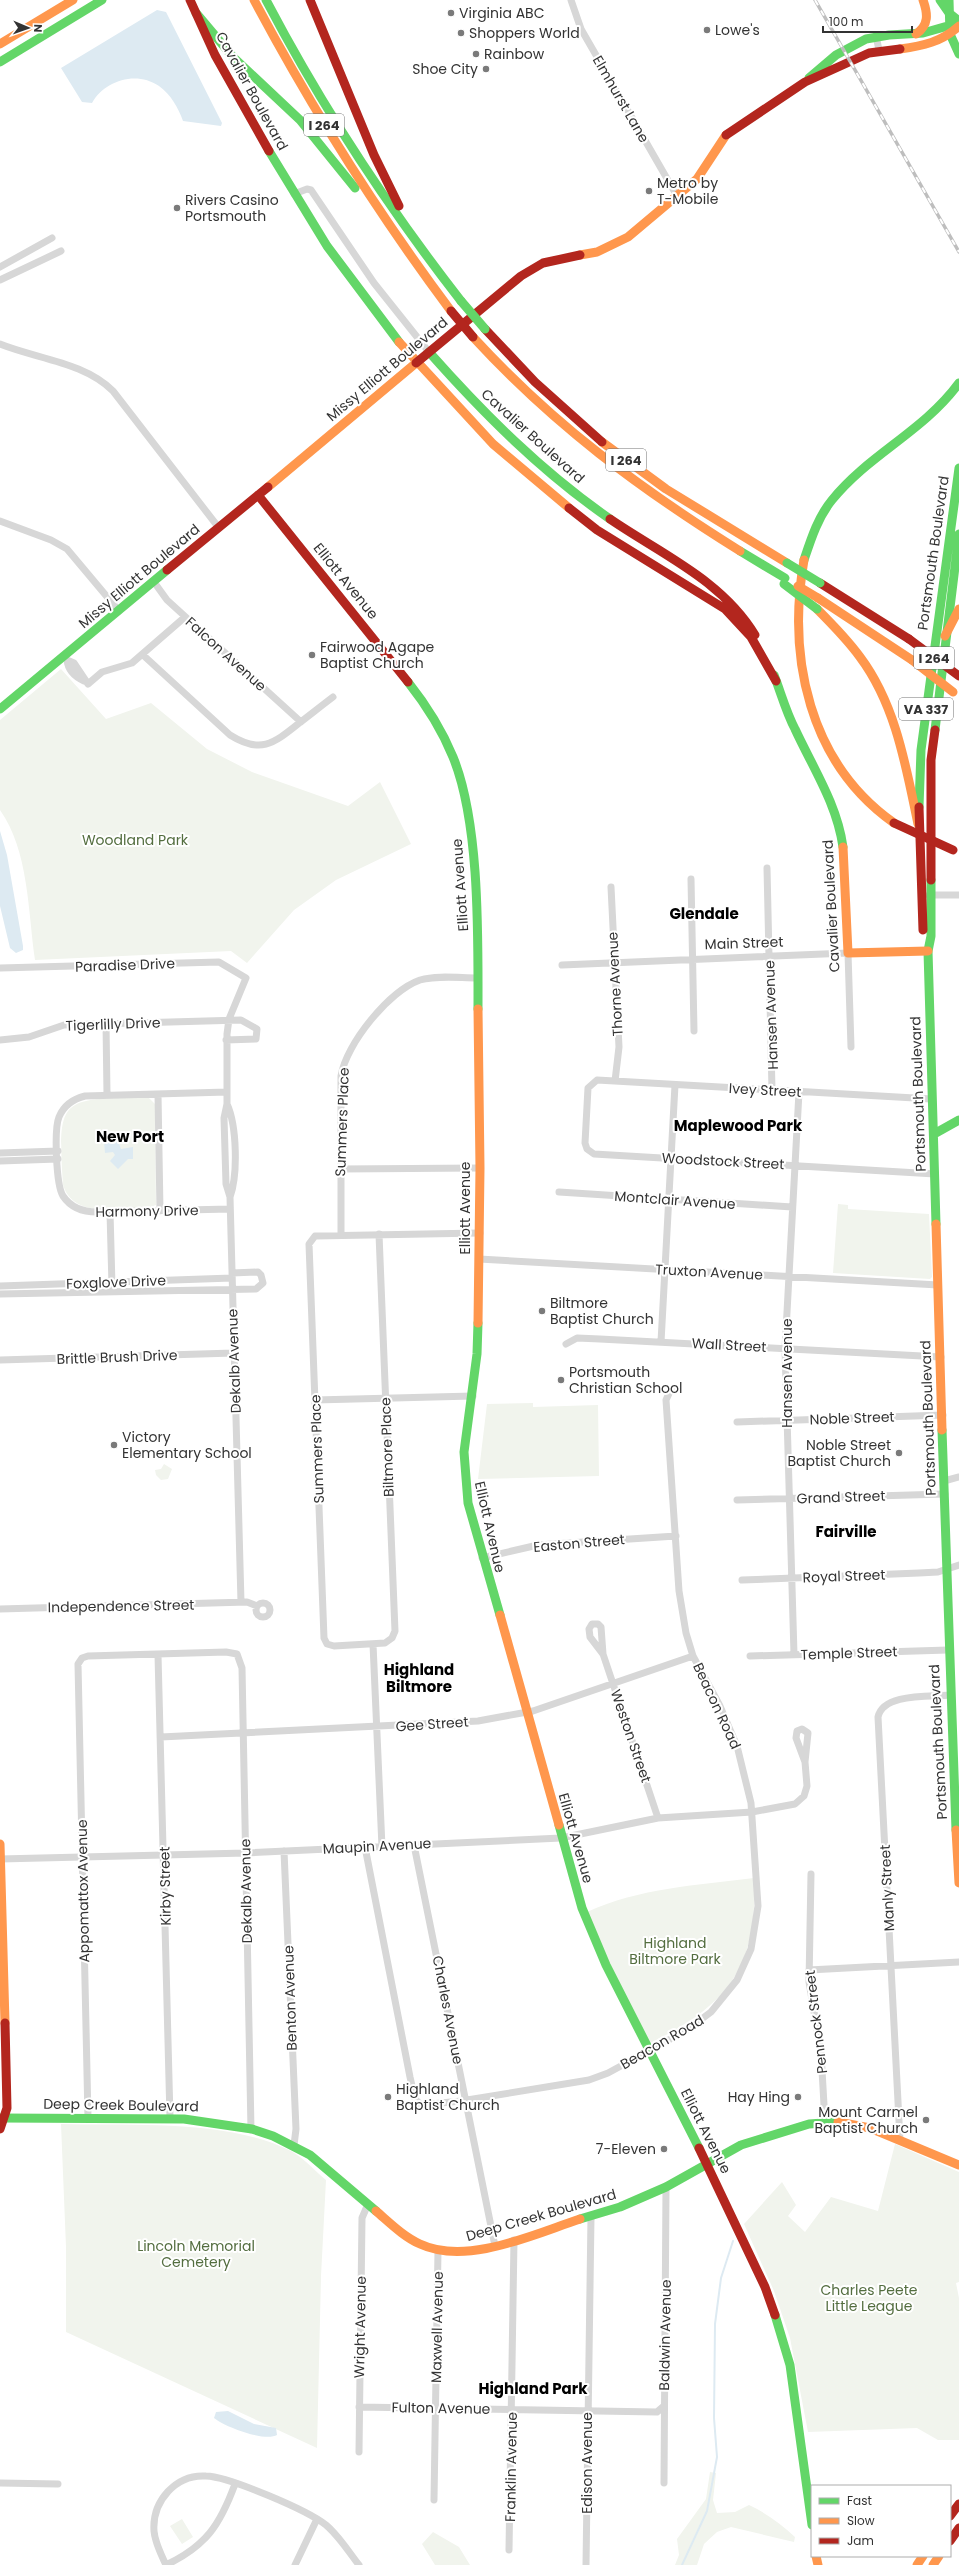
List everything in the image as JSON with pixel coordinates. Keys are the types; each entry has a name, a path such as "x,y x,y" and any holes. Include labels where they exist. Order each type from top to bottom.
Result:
{"main road":[{"path":"0,44 73,0"},
{"path":"0,62 102,0"},
{"name":"Cavalier Boulevard","path":"190,0 215,55 256,130 294,194 360,293 417,362 493,444 542,487 597,530 725,610 742,626 776,681"},
{"name":"I 264","path":"254,0 308,98 402,246 451,311 473,337 536,403 594,453 675,512 785,581 818,598 912,660 956,694"},
{"name":"I 264","path":"266,0 342,132 437,270 461,302 485,329 553,399 627,461 666,488 909,639 959,676"},
{"path":"310,0 331,46 375,159 437,270"},
{"path":"925,0 940,11 948,13"},
{"path":"916,34 924,28 928,19 925,0"},
{"path":"940,0 948,13 959,23"},
{"path":"949,0 948,23 950,34 959,54"},
{"path":"196,13 219,43 315,137 402,246"},
{"name":"Missy Elliott Boulevard","path":"0,710 65,658 119,611 510,284 533,268 554,260 589,254 610,247 637,230 704,171 720,141 732,129 805,82 843,49 863,39 876,36 916,34 948,23 959,23"},
{"name":"Missy Elliott Boulevard","path":"805,82 879,50 918,48 950,34 959,23"},
{"name":"Cavalier Boulevard","path":"429,352 491,420 543,468 627,531 705,578 727,596 746,618 776,681 794,728 831,801 840,828 844,857 848,953"},
{"path":"956,851 936,844 894,823 872,806 844,776 818,731 807,697 801,661 798,605 800,574 816,526 838,492 861,470 925,423 946,401 959,383"},
{"name":"Portsmouth Boulevard","path":"928,951 924,937 918,824 919,782 926,708 959,468"},
{"name":"Elliott Avenue","path":"258,495 400,670 430,711 445,738 462,785 471,837 478,978 480,1168 477,1354 473,1396 465,1439 464,1471 468,1503 482,1558 561,1838 588,1922 649,2050 754,2261 782,2334 795,2394 811,2517"},
{"name":"Portsmouth Boulevard","path":"959,534 945,636 931,760 929,895 930,936 928,951 945,1494 948,1650 950,1695 955,1737 959,1883"},
{"path":"785,581 817,608 859,653 882,691 899,735 918,824"},
{"path":"945,636 959,609"},
{"name":"Main Street","path":"848,953 928,951"},
{"path":"934,1134 959,1120"},
{"path":"0,1844 7,2108 2,2118 0,2129"},
{"name":"Deep Creek Boulevard","path":"2,2118 197,2119 252,2130 294,2145 320,2162 412,2240 438,2251 466,2253 591,2217 666,2187 756,2139 795,2127 825,2122 857,2125 900,2140 959,2165"},
{"path":"951,2515 959,2504"},
{"path":"951,2539 959,2528"}],"street":[{"name":"Elmhurst Lane","path":"571,0 581,29 677,196"},
{"path":"876,36 879,50"},
{"name":"Cavalier Boulevard","path":"294,194 307,189 311,190 374,284 429,352"},
{"path":"0,267 52,238"},
{"path":"0,280 61,251"},
{"path":"0,344 52,360 100,379 123,405 219,528"},
{"path":"0,515 0,521 51,540 67,549 119,611"},
{"path":"699,593 705,578"},
{"name":"Falcon Avenue","path":"154,582 167,600 301,722"},
{"path":"65,658 74,663 82,673 86,682 102,672 132,663 186,617"},
{"path":"143,655 230,735 241,742 253,746 276,741 333,697"},
{"name":"Hansen Avenue","path":"767,868 772,1090"},
{"path":"691,879 694,1031"},
{"name":"Thorne Avenue","path":"611,887 619,1048 615,1081"},
{"path":"929,895 959,894"},
{"name":"Cavalier Boulevard","path":"848,953 851,1048"},
{"name":"Main Street","path":"562,965 848,953"},
{"name":"Paradise Drive","path":"0,968 219,962 246,978"},
{"name":"Dekalb Avenue","path":"241,1602 230,1197 226,1184 224,1118 227,1104 226,1040 229,1020 246,978"},
{"name":"Summers Place","path":"341,1235 341,1076 345,1059 353,1043 388,1002 413,984 436,978 478,978"},
{"name":"Tigerlilly Drive","path":"0,1040 29,1037 57,1026 229,1020 245,1021 257,1029 258,1032 254,1039 226,1040"},
{"path":"106,1024 107,1095"},
{"name":"Ivey Street","path":"597,1080 932,1099"},
{"name":"Woodstock Street","path":"597,1080 588,1088 585,1143 587,1149 594,1154 935,1174"},
{"path":"660,1342 675,1085"},
{"name":"Harmony Drive","path":"227,1092 84,1096 65,1107 58,1123 58,1159 60,1190 69,1203 86,1212 230,1209"},
{"name":"Hansen Avenue","path":"794,1654 793,1579 786,1421 785,1349 799,1092"},
{"path":"158,1094 160,1211"},
{"path":"0,1153 58,1151"},
{"path":"0,1161 58,1159"},
{"path":"340,1169 480,1168"},
{"name":"Montclair Avenue","path":"558,1192 792,1207"},
{"path":"110,1212 112,1291"},
{"name":"Summers Place","path":"373,1644 334,1646 327,1644 324,1638 309,1244 315,1236 480,1233"},
{"name":"Biltmore Place","path":"373,1644 389,1641 395,1631 379,1234"},
{"name":"Truxton Avenue","path":"479,1259 938,1285"},
{"name":"Foxglove Drive","path":"0,1286 112,1282 232,1275 258,1272 263,1280 262,1285 256,1289 232,1288 0,1294"},
{"name":"Wall Street","path":"566,1344 577,1338 941,1357"},
{"name":"Brittle Brush Drive","path":"0,1360 234,1353"},
{"name":"Beacon Road","path":"365,1847 415,2099 425,2105 589,2080 608,2073 687,2030 711,2012 731,1990 745,1965 755,1934 758,1906 752,1812 747,1779 737,1746 720,1706 693,1656 682,1612 666,1400 671,1389"},
{"path":"315,1400 473,1396"},
{"name":"Noble Street","path":"738,1422 942,1415"},
{"path":"944,1481 959,1477"},
{"name":"Grand Street","path":"737,1500 945,1494"},
{"name":"Easton Street","path":"482,1558 538,1546 676,1536"},
{"name":"Royal Street","path":"742,1580 920,1573 959,1566"},
{"name":"Independence Street","path":"0,1609 241,1602 250,1603 257,1606"},
{"path":"373,1644 382,1847"},
{"name":"Temple Street","path":"750,1656 948,1650"},
{"name":"Dekalb Avenue","path":"158,1655 226,1652 237,1654 242,1668 242,1734 252,2130"},
{"name":"Weston Street","path":"603,1654 658,1818"},
{"name":"Appomattox Avenue","path":"88,2118 78,1664 82,1658 88,1656 158,1655"},
{"name":"Kirby Street","path":"158,1655 170,2118"},
{"name":"Gee Street","path":"161,1738 452,1724 526,1712 693,1656"},
{"name":"Manly Street","path":"900,2140 879,1712 885,1704 892,1700 950,1695"},
{"name":"Maupin Avenue","path":"0,1858 164,1856 561,1838 658,1818 752,1812 789,1806 801,1801 806,1791 805,1762"},
{"name":"Charles Avenue","path":"414,1845 494,2246"},
{"name":"Benton Avenue","path":"284,1851 296,2129 294,2145"},
{"name":"Pennock Street","path":"811,1874 809,1970 810,1995 823,2072 825,2122"},
{"path":"809,1970 959,1962"},
{"name":"Baldwin Avenue","path":"664,2483 666,2187"},
{"name":"Wright Avenue","path":"359,2452 362,2218 368,2204"},
{"name":"Edison Avenue","path":"586,2565 591,2217"},
{"name":"Franklin Avenue","path":"509,2550 514,2240"},
{"name":"Maxwell Avenue","path":"434,2500 438,2251"},
{"name":"Fulton Avenue","path":"359,2407 657,2412 664,2406"},
{"path":"235,2484 218,2524 209,2536 184,2556 166,2565 156,2543 154,2519 162,2498 170,2488 192,2477 204,2476 218,2477 235,2484 317,2519 338,2536 359,2565"},
{"path":"0,2483 58,2484"},
{"path":"295,2565 307,2544 317,2519"}],"green space":[{"name":"Woodland Park","path":"61,669 106,719 151,703 207,749 252,772 348,806 380,782 411,844 336,880 294,910 247,963 231,951 35,960 26,882 22,863 10,826 0,810 0,720"},
{"path":"148,1097 155,1104 156,1205 150,1207 100,1210 88,1208 77,1203 69,1196 63,1185 61,1155 62,1133 65,1118 71,1108 82,1102 98,1099"},
{"path":"838,1204 848,1205 848,1209 929,1214 932,1277 930,1279 833,1273"},
{"path":"533,1403 533,1407 598,1405 599,1476 478,1479 487,1404"},
{"path":"164,1464 172,1469 168,1479 161,1480 156,1475 155,1470 161,1469"},
{"name":"Highland Biltmore Park","path":"754,1878 754,1909 750,1936 743,1959 733,1980 718,1998 700,2014 677,2029 650,2043 610,1964 587,1912 607,1904 648,1893"},
{"name":"Lincoln Memorial Cemetery","path":"61,2124 179,2126 238,2134 266,2141 291,2151 305,2161 326,2180 321,2276 317,2448 66,2332 66,2247"},
{"name":"Charles Peete Little League","path":"895,2144 959,2172 959,2282 956,2283 959,2298 959,2440 938,2440 917,2428 808,2432 790,2338 774,2291 744,2224 782,2182 796,2205 788,2216 805,2232 831,2197 878,2211"},
{"path":"710,2472 716,2473 713,2500 717,2513 735,2512 749,2505 767,2515 795,2537 794,2542 731,2527 717,2532 704,2544 697,2565 675,2565 679,2555 677,2539 706,2499"},
{"path":"182,2519 193,2537 182,2544 170,2526"},
{"path":"433,2532 459,2547 470,2565 435,2565 422,2544"}],"shaded area":[{"path":"157,10 166,12 222,123 221,126 183,121 171,97 167,93 150,81 141,79 121,80 104,89 97,95 92,103 82,102 61,68"},
{"path":"0,831 7,855 23,946 23,950 16,953 10,948 0,906"},
{"path":"108,1139 110,1141 118,1141 121,1149 133,1147 133,1159 128,1159 118,1169 110,1161 115,1155 113,1152 105,1153 104,1141"},
{"path":"228,2411 254,2424 276,2428 277,2435 264,2437 255,2435 219,2422 214,2418 216,2412"}],"waterway":[{"path":"682,2565 707,2511 717,2457 714,2418 715,2324 721,2278 733,2241"}],"railway":[{"path":"815,0 959,252"}],"traffic: fast":[{"path":"0,62 102,0"},
{"path":"266,0 287,40 357,155 407,229 461,301"},
{"path":"940,0 949,13 959,21"},
{"path":"949,0 950,34 959,54"},
{"path":"196,13 233,57 300,120 355,188"},
{"path":"809,78 836,55 866,39 889,35 923,33 958,23"},
{"path":"269,151 327,246 399,342"},
{"path":"461,301 485,329"},
{"path":"429,352 471,398 537,462 610,519"},
{"path":"804,560 812,536 832,500 862,469 929,415 945,400 959,383"},
{"path":"919,807 921,750 959,468"},
{"path":"935,730 959,534"},
{"path":"740,551 785,578"},
{"path":"787,563 820,583"},
{"path":"0,709 167,570"},
{"path":"784,584 817,609"},
{"path":"774,675 792,723 824,786 836,816 843,847"},
{"path":"408,682 428,709 444,737 453,757 462,784 473,847 476,881 478,1009"},
{"path":"931,880 931,936 928,951 936,1224"},
{"path":"934,1134 959,1120"},
{"path":"478,1323 477,1354 464,1452 468,1503 500,1615"},
{"path":"942,1430 956,1830"},
{"path":"559,1825 582,1908 606,1965 699,2148"},
{"path":"0,2118 184,2119 252,2129 273,2136 310,2155 376,2211"},
{"path":"580,2219 620,2207 666,2187 741,2145 809,2124 838,2122"},
{"path":"775,2315 790,2365 811,2518"}],"traffic: slow":[{"path":"0,44 73,0"},
{"path":"254,0 299,81 346,159 397,236 451,311"},
{"path":"916,34 923,27 926,19 926,10 923,0"},
{"path":"900,49 938,40 959,26"},
{"path":"580,255 597,252 628,237 697,179 726,135"},
{"path":"473,337 504,369 566,427 632,479 740,551"},
{"path":"399,342 493,444 569,508"},
{"path":"268,487 416,363"},
{"path":"602,442 666,489 787,563"},
{"path":"804,560 800,597 799,634 803,670 811,706 824,739 842,770 865,798 894,823"},
{"path":"798,586 818,598"},
{"path":"818,598 912,660"},
{"path":"817,609 855,650 883,695 904,759 918,824"},
{"path":"945,636 959,609"},
{"path":"912,660 953,692"},
{"path":"843,847 848,953 928,951"},
{"path":"478,1009 480,1168 478,1323"},
{"path":"936,1224 942,1430"},
{"path":"500,1615 559,1825"},
{"path":"956,1830 959,1883"},
{"path":"0,1844 5,2023"},
{"path":"838,2122 870,2128 959,2165"},
{"path":"376,2211 403,2234 420,2244 438,2250 458,2251 479,2250 500,2245 580,2219"},
{"path":"816,2557 818,2565"},
{"path":"917,2565 922,2557"},
{"path":"933,2565 938,2557"}],"traffic: jam":[{"path":"190,0 215,55 269,151"},
{"path":"310,0 374,155 399,206"},
{"path":"726,135 805,82 869,53 900,49"},
{"path":"416,363 521,276 543,263 580,255"},
{"path":"451,311 473,337"},
{"path":"485,329 535,382 602,442"},
{"path":"167,570 268,487"},
{"path":"258,495 408,682"},
{"path":"569,508 597,530 725,609 751,637 776,681"},
{"path":"610,519 708,583 726,599 755,635"},
{"path":"820,583 909,639"},
{"path":"909,639 959,676"},
{"path":"931,880 931,760 935,730"},
{"path":"919,807 923,930"},
{"path":"894,823 953,850"},
{"path":"0,2129 7,2108 5,2023"},
{"path":"699,2148 765,2287 775,2315"},
{"path":"951,2515 959,2504"},
{"path":"951,2540 959,2528"}],"place":[{"name":"Virginia ABC","path":"451,13"},
{"name":"Lowe's","path":"707,30"},
{"name":"Shoppers World","path":"461,33"},
{"name":"Rainbow","path":"476,54"},
{"name":"Shoe City","path":"486,69"},
{"name":"Metro by T-Mobile","path":"649,191"},
{"name":"Rivers Casino Portsmouth","path":"177,208"},
{"name":"Fairwood Agape Baptist Church","path":"312,655"},
{"name":"Biltmore Baptist Church","path":"542,1311"},
{"name":"Portsmouth Christian School","path":"561,1380"},
{"name":"Victory Elementary School","path":"114,1445"},
{"name":"Noble Street Baptist Church","path":"899,1453"},
{"name":"Highland Baptist Church","path":"388,2097"},
{"name":"Hay Hing","path":"798,2097"},
{"name":"Mount Carmel Baptist Church","path":"926,2120"},
{"name":"7-Eleven","path":"664,2149"}],"district":[{"name":"Glendale","path":"704,913"},
{"name":"Maplewood Park","path":"738,1125"},
{"name":"New Port","path":"130,1136"},
{"name":"Fairville","path":"846,1531"},
{"name":"Highland Biltmore","path":"419,1678"},
{"name":"Highland Park","path":"533,2388"}]}
